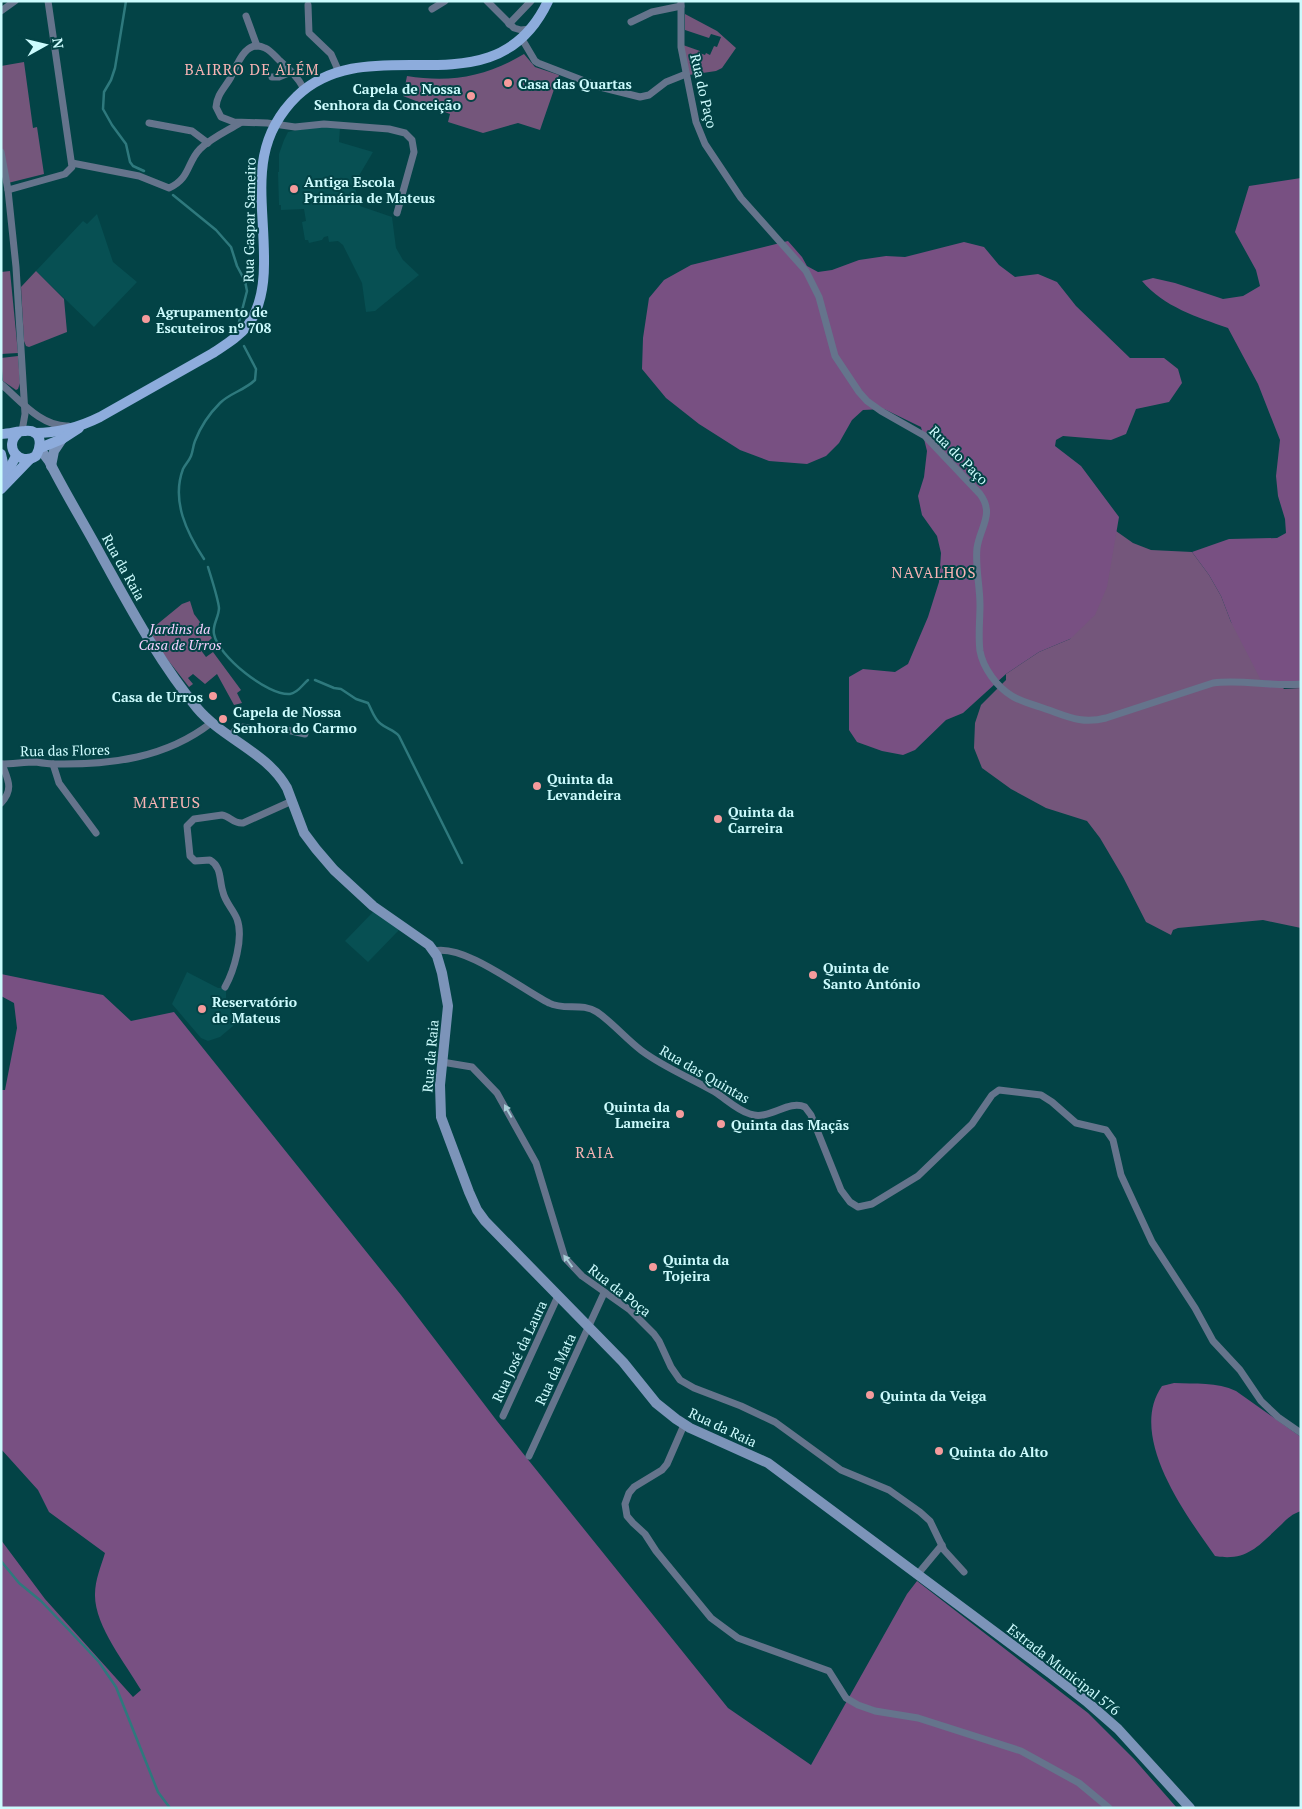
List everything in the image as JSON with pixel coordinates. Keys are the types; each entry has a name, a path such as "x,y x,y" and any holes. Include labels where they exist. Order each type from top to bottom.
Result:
{"main road":[{"name":"Rua Gaspar Sameiro","path":"86,424 213,353 240,334 250,321 258,304 264,274 262,165 266,144 274,124 284,109 304,89 324,77 370,65 438,66 469,63 489,57 522,39 531,29 548,1"},
{"path":"1,434 53,432 86,424"},
{"path":"40,449 62,439 86,424"},
{"path":"1,489 36,456 40,449 40,440 27,432"},
{"path":"4,480 15,454 12,444 15,436 27,432"},
{"path":"51,466 54,451 62,439"},
{"path":"1,447 25,460 31,459 47,465 57,476"},
{"name":"Rua da Raia","path":"40,449 150,642 193,703 211,723 255,753 285,785 306,835 339,875 373,906 422,939 434,950 442,972 448,1006 440,1085 441,1117 469,1192 477,1210 485,1221 623,1362 656,1403 684,1425 768,1463 956,1604"},
{"path":"1,454 4,462 4,480"},
{"name":"Estrada Municipal 576","path":"956,1604 1096,1710 1128,1740 1190,1808"}],"street":[{"path":"1,11 15,1"},
{"path":"8,190 65,174 70,170 72,163 48,1"},
{"path":"432,9 445,1"},
{"path":"487,1 510,25 521,30 531,29"},
{"path":"510,25 531,1"},
{"path":"631,22 654,11 681,3"},
{"name":"Rua do Paço","path":"681,3 681,47 696,122 703,140 741,198 806,271 819,297 833,350 841,367 864,398 881,411 925,436 984,499 987,516 979,540 977,554 980,652 988,671 1002,688 1018,699 1088,722 1213,684 1238,682 1301,684"},
{"path":"308,5 309,33 328,50 334,58 339,72"},
{"path":"246,16 257,46"},
{"path":"510,25 514,37 512,45"},
{"path":"522,39 538,63 600,87 636,97 647,96 666,82 686,74"},
{"path":"304,89 291,72 268,50 262,46 257,46 248,49 243,54 229,80 221,90 216,107 219,115 228,121 240,123 295,127 324,124 389,128 409,136 414,146 413,159 398,213"},
{"path":"272,77 279,77 291,72"},
{"path":"149,123 192,132 208,143"},
{"path":"72,163 144,177 169,188 184,176 196,154 208,143 240,123"},
{"path":"1,152 8,190 16,267 27,432"},
{"path":"1,384 41,418 54,424 66,426 86,424"},
{"name":"Rua das Flores","path":"2,764 34,762 94,764 142,757 186,740 211,723"},
{"path":"230,737 237,728 241,727 277,728 306,734"},
{"path":"1,803 7,797 10,788 2,764"},
{"path":"53,764 59,783 96,833"},
{"path":"225,987 232,975 237,954 239,923 224,895 217,866 210,860 195,861 190,856 188,825 194,819 222,815 234,822 243,823 292,801"},
{"name":"Rua das Quintas","path":"434,950 447,949 465,956 494,970 551,1004 565,1007 582,1007 596,1012 654,1059 672,1071 715,1092 748,1114 762,1116 796,1105 805,1107 810,1113 841,1190 848,1200 857,1206 863,1207 872,1204 918,1176 972,1124 993,1094 998,1091 1041,1095 1052,1102 1074,1122 1108,1131 1121,1175 1158,1252 1195,1308 1215,1344 1240,1370 1261,1402 1301,1433"},
{"name":"Rua da Poça","path":"442,1062 472,1067 497,1093 536,1163 565,1258 582,1276 637,1316 659,1341 674,1373 686,1384 775,1422 841,1470 889,1490 927,1518 935,1529 942,1545 964,1572"},
{"name":"Rua da Mata","path":"529,1456 604,1293"},
{"name":"Rua José da Laura","path":"503,1416 558,1296"},
{"path":"684,1425 667,1464 662,1470 634,1487 629,1493 625,1504 627,1516 644,1534 711,1618 738,1638 828,1671 846,1698 858,1706 875,1711 918,1718 1021,1751 1079,1783 1109,1808"},
{"path":"917,1576 942,1545"}],"shaded area":[{"path":"316,126 340,128 339,142 373,152 354,184 360,206 392,217 396,248 403,260 419,275 375,311 366,312 362,283 343,245 338,241 329,242 328,236 322,240 309,243 308,240 305,240 302,222 306,221 304,209 281,210 281,205 279,205 279,154 284,140 288,132"},
{"path":"1301,178 1301,688 1265,688 1231,622 1221,596 1209,575 1192,552 1229,539 1277,538 1286,533 1276,476 1280,440 1258,384 1228,328 1193,315 1160,298 1142,281 1153,278 1175,283 1223,299 1243,296 1260,286 1256,270 1235,232 1249,186"},
{"path":"97,214 113,262 137,282 94,327 36,271 83,221 87,224"},
{"path":"788,241 807,266 818,272 832,270 859,260 886,256 905,257 964,242 984,247 999,265 1015,277 1038,274 1057,282 1076,306 1130,358 1164,358 1178,369 1182,383 1169,402 1136,409 1126,434 1111,440 1063,436 1056,440 1055,446 1081,466 1119,517 1107,587 1095,615 1070,639 1039,652 1006,674 963,713 946,720 915,750 903,755 882,751 857,742 849,730 849,677 863,669 895,672 908,664 928,617 939,582 941,553 937,536 922,515 918,496 924,477 927,451 921,427 884,409 863,410 852,420 839,443 826,456 807,464 769,461 740,450 699,424 666,398 642,369 643,338 649,298 664,280 691,265"},
{"path":"374,911 400,929 368,962 345,941"},
{"path":"187,972 218,988 226,990 226,999 235,1019 233,1026 220,1037 208,1041 201,1038 172,1004"},
{"path":"1,974 103,995 131,1021 174,1012 401,1295 497,1421 728,1708 811,1765 907,1594 917,1581 1088,1713 1134,1759 1177,1808 1,1808 1,1540 45,1599 133,1697 141,1690 105,1631 96,1606 96,1584 105,1553 49,1512 38,1490 1,1449 1,1090 5,1090 17,1028 14,1003 1,996"},
{"path":"1174,1383 1214,1385 1229,1388 1301,1437 1301,1511 1290,1516 1253,1550 1245,1554 1226,1557 1215,1556 1176,1497 1164,1474 1151,1428 1153,1406 1162,1386"}],"green space":[{"path":"685,14 717,31 736,48 722,68 716,71 689,75 683,45 700,51 700,53 705,55 706,53 710,55 714,46 717,47 721,37 711,34 709,38 685,30"},
{"path":"524,54 535,67 559,75 540,130 518,123 483,133 448,122 450,114 403,96 407,76 438,79 467,76 496,68"},
{"path":"24,62 33,128 37,127 44,174 8,183 1,143 1,66"},
{"path":"10,271 18,353 1,354 1,272"},
{"path":"36,271 64,299 67,332 29,347 26,346 24,341 21,287"},
{"path":"18,356 20,383 16,390 3,381 1,358"},
{"path":"1116,531 1133,543 1151,550 1192,552 1209,575 1221,596 1231,622 1284,689 1301,688 1301,928 1263,920 1178,928 1173,930 1171,935 1146,922 1123,877 1100,838 1087,821 1046,808 1011,789 982,768 974,748 975,723 981,705 1006,680 1006,674 1039,652 1070,639 1112,552"},
{"name":"Jardins da Casa de Urros","path":"190,601 194,614 212,638 200,649 206,657 213,652 241,690 237,693 242,703 234,705 217,674 205,684 193,674 188,678 193,684 189,687 160,650 149,631 182,604"}],"waterway":[{"path":"126,1 115,68 104,92 103,109 126,144 130,162 133,166 144,171"},
{"path":"173,195 216,230 231,247 237,266 245,281 247,291 239,322"},
{"path":"204,559 187,528 183,516 180,505 180,481 197,436 209,416 224,400 255,380 256,369 244,346"},
{"path":"208,567 219,608 214,634 224,653 257,682 281,693 293,693 308,680"},
{"path":"315,680 341,689 356,699 368,703 379,722 399,736 462,863"},
{"path":"1,1561 19,1583 41,1601 99,1662 116,1687 158,1792 170,1808"}],"place":[{"name":"Casa das Quartas","path":"508,83"},
{"name":"Capela de Nossa Senhora da Conceição","path":"471,96"},
{"name":"Antiga Escola Primária de Mateus","path":"294,189"},
{"name":"Agrupamento de Escuteiros nº 708","path":"146,319"},
{"name":"Casa de Urros","path":"213,696"},
{"name":"Capela de Nossa Senhora do Carmo","path":"223,719"},
{"name":"Quinta da Levandeira","path":"537,786"},
{"name":"Quinta da Carreira","path":"718,819"},
{"name":"Quinta de Santo António","path":"813,975"},
{"name":"Reservatório de Mateus","path":"202,1009"},
{"name":"Quinta da Lameira","path":"680,1114"},
{"name":"Quinta das Maçãs","path":"721,1124"},
{"name":"Quinta da Tojeira","path":"653,1267"},
{"name":"Quinta da Veiga","path":"870,1395"},
{"name":"Quinta do Alto","path":"939,1451"}],"district":[{"name":"BAIRRO DE ALÉM","path":"252,69"},
{"name":"NAVALHOS","path":"934,572"},
{"name":"MATEUS","path":"167,802"},
{"name":"RAIA","path":"595,1152"}]}
